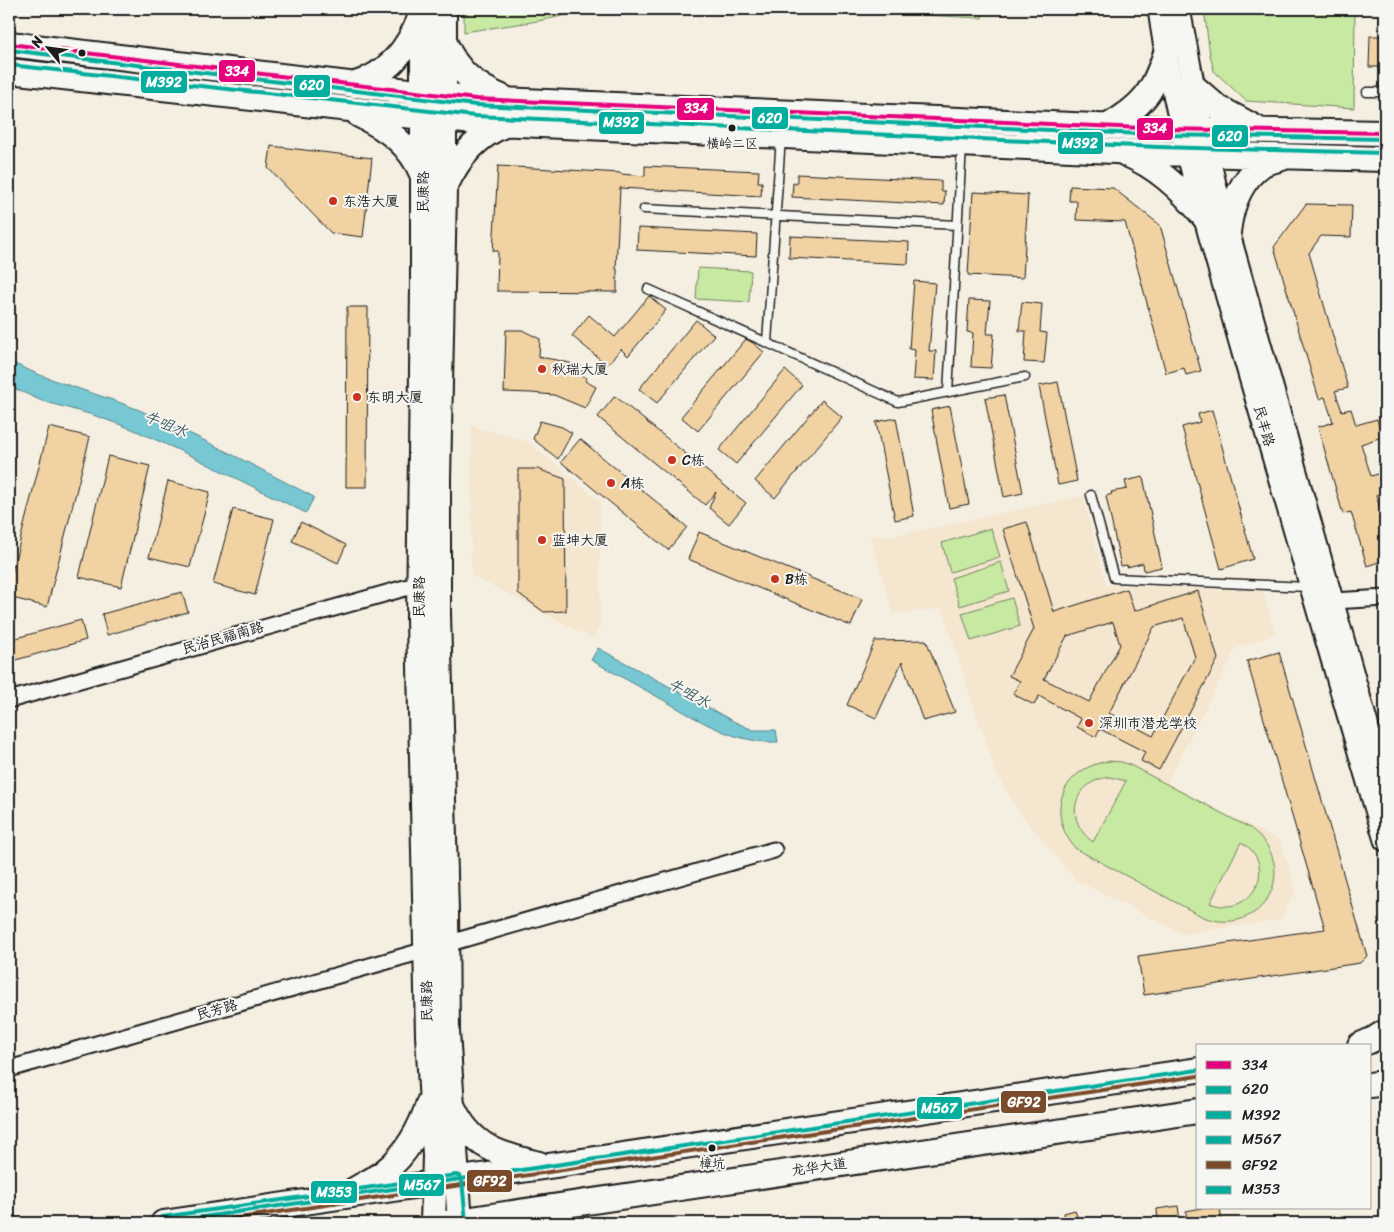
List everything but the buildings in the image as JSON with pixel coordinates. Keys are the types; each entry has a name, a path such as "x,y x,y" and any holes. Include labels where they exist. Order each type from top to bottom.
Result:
{"main road":[{"name":"民丰路","path":"1159,9 1166,53 1192,129 1198,154 1205,218 1310,587 1385,840"},
{"name":"民丰路","path":"1179,9 1193,86 1192,129"},
{"path":"353,86 368,81 395,61 430,10"},
{"name":"民康路","path":"430,10 444,42 423,177 428,581 436,947 428,1035 441,1099 435,1156 445,1182"},
{"name":"民康路","path":"428,581 438,479 444,191 434,107 430,10"},
{"path":"444,42 454,62 468,77 496,94 511,112"},
{"path":"9,44 353,86 434,107"},
{"path":"1108,126 1129,114 1147,96 1155,83 1166,53"},
{"path":"9,71 339,108 434,107 781,136 1118,151 1385,159"},
{"path":"1193,86 1217,107 1262,131"},
{"path":"339,108 371,121 402,142 416,161 423,177"},
{"path":"444,191 452,173 471,147 494,129 511,112 1385,133"},
{"path":"1118,151 1137,159 1173,183 1188,197 1205,218"},
{"name":"民丰路","path":"1198,154 1228,232 1385,788"},
{"path":"1228,232 1230,215 1243,186 1254,172 1265,163 1287,156"},
{"path":"1363,1044 1385,1032"},
{"path":"1372,1044 1385,1042"},
{"path":"162,1223 1196,1070"},
{"path":"338,1198 384,1173 407,1149 421,1123 441,1099 478,1142 513,1157 548,1167"},
{"name":"龙华大道","path":"453,1222 1196,1111"},
{"path":"445,1182 453,1222"},
{"path":"433,1223 445,1182"},
{"path":"522,1223 545,1208"}],"street":[{"name":"民治民福南路","path":"9,700 428,581"},
{"path":"1332,601 1385,598"},
{"name":"民芳路","path":"9,1070 774,850"}],"lane":[{"path":"1367,92 1385,92"},
{"path":"767,342 781,136"},
{"path":"948,392 962,144"},
{"path":"644,209 957,225"},
{"path":"648,289 898,402 1025,377"},
{"path":"1091,495 1114,578 1310,587"}],"shaded area":[{"name":"蓝坤大厦","path":"472,426 526,441 600,501 600,625 593,639 471,575"},
{"name":"深圳市潜龙学校","path":"1083,496 1106,585 1262,591 1276,634 1236,648 1167,783 1280,841 1296,890 1280,920 1183,934 1076,880 1023,817 997,776 942,609 893,614 870,535 894,536"}],"green space":[{"path":"464,9 983,9 982,18 858,12 587,11 538,21 464,32"},
{"path":"1204,9 1356,9 1354,108 1246,101 1214,71"},
{"path":"698,268 751,271 749,302 696,299"},
{"path":"991,528 1000,557 950,572 942,543"},
{"path":"1001,562 1009,591 960,606 951,578"},
{"path":"1012,598 1020,626 971,641 962,613"},
{"path":"1110,761 1122,762 1132,766 1250,828 1266,844 1274,861 1275,879 1269,895 1259,909 1244,918 1225,921 1203,917 1076,849 1066,835 1061,821 1060,807 1063,794 1070,782 1080,772 1093,765","holes":["1110,777 1126,781 1093,842 1078,823 1075,813 1076,803 1080,794 1088,786 1097,780","1241,842 1253,852 1259,863 1256,887 1249,897 1238,904 1225,906 1210,903"]}],"water":[{"name":"牛咀水","path":"9,361 40,375 137,409 204,440 314,497 306,513 132,429 93,415 42,401 9,386"},
{"path":"598,648 735,722 753,730 776,730 778,742 748,739 719,730 705,723 591,660"}],"transit line":[{"name":"334","path":"9,44 476,99 1165,129 1385,133"},
{"name":"620","path":"9,50 476,105 1165,135 1385,139"},
{"name":"M392","path":"10,65 475,116 1158,147 1385,153"},
{"name":"M567","path":"163,1223 1196,1070"},
{"name":"GF92","path":"204,1223 1196,1076"},
{"name":"M353","path":"162,1217 456,1175 460,1176 462,1180 466,1222"}],"place":[{"name":"横岭二区","path":"732,128"},
{"name":"东浩大厦","path":"333,201"},
{"name":"秋瑞大厦","path":"542,369"},
{"name":"东明大厦","path":"357,397"},
{"name":"C栋","path":"672,460"},
{"name":"A栋","path":"611,483"},
{"name":"蓝坤大厦","path":"542,540"},
{"name":"B栋","path":"775,579"},
{"name":"深圳市潜龙学校","path":"1089,723"},
{"name":"樟坑","path":"712,1148"}]}
